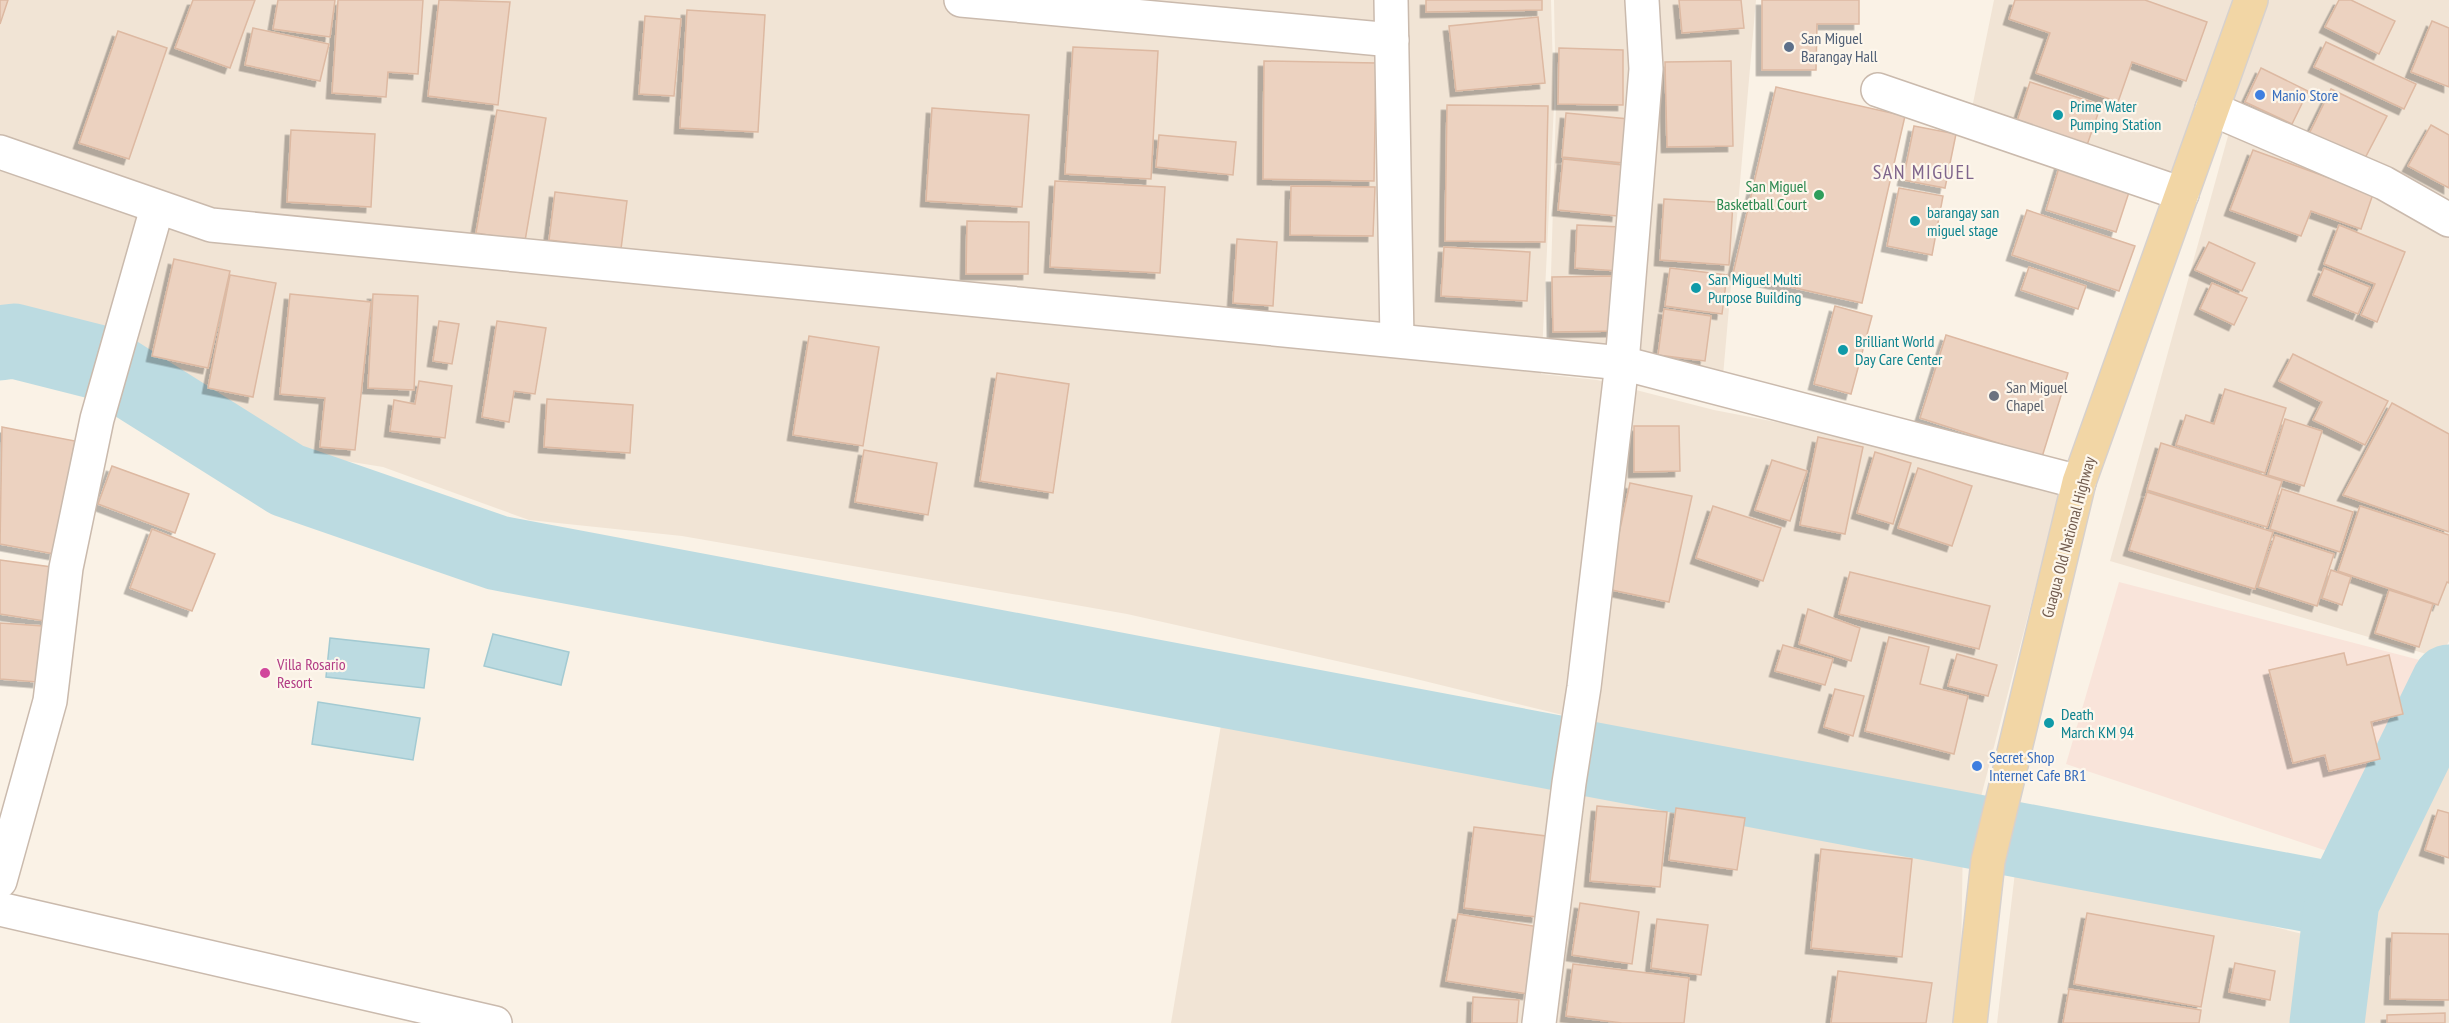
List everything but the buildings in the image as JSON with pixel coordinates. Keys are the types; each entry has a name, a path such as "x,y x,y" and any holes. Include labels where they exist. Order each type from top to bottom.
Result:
{"main road":[{"name":"Guagua Old National Highway","path":"1970,1023 1988,861 2079,482 2251,0"}],"street":[{"path":"961,0 1392,39"},
{"path":"1391,0 1397,340"},
{"path":"1539,1023 1569,783 1584,687 1622,363 1646,69 1642,0"},
{"path":"1878,90 2182,195"},
{"path":"2212,109 2384,183 2449,220"},
{"path":"0,152 154,215 211,225 1622,363 2079,482"},
{"path":"0,881 50,701 66,568 97,419 154,215"},
{"path":"0,909 451,1018 495,1023"}],"shaded area":[{"path":"0,0 1551,0 1554,105 1541,374 1597,380 1714,410 2064,477 1976,816 1408,677 1127,614 682,536 529,520 383,467 271,449 199,399 94,338 11,322 0,324"},
{"path":"1554,0 1756,0 1723,376 1549,342 1556,105"},
{"path":"1994,0 2233,0 2170,175 1971,113"},
{"path":"2261,0 2449,0 2449,216 2221,105"},
{"path":"2233,118 2449,236 2449,641 2440,658 2110,561"},
{"path":"2119,582 2435,664 2348,858 2066,764"},
{"path":"2449,708 2449,1023 2344,1023 2356,900"},
{"path":"1221,725 1963,839 1960,1023 1171,1023"},
{"path":"2016,864 2307,935 2301,1023 1997,1023"}],"water":[{"path":"493,634 569,652 561,685 484,666"},
{"path":"330,638 429,649 424,688 326,677"},
{"path":"318,702 420,718 413,760 312,744"}],"waterway":[{"path":"0,343 14,341 101,363 287,480 498,553 2342,901"},
{"path":"2327,1023 2342,901 2449,682"}],"place":[{"name":"San Miguel Barangay Hall","path":"1789,47"},
{"name":"Manio Store","path":"2260,95"},
{"name":"Prime Water Pumping Station","path":"2058,115"},
{"name":"San Miguel Basketball Court","path":"1819,195"},
{"name":"barangay san miguel stage","path":"1915,221"},
{"name":"San Miguel Multi Purpose Building","path":"1696,288"},
{"name":"Brilliant World Day Care Center","path":"1843,350"},
{"name":"San Miguel Chapel","path":"1994,396"},
{"name":"Villa Rosario Resort","path":"265,673"},
{"name":"Death March KM 94","path":"2049,723"},
{"name":"Secret Shop Internet Cafe BR1","path":"1977,766"}],"district":[{"name":"SAN MIGUEL","path":"1924,172"}]}
